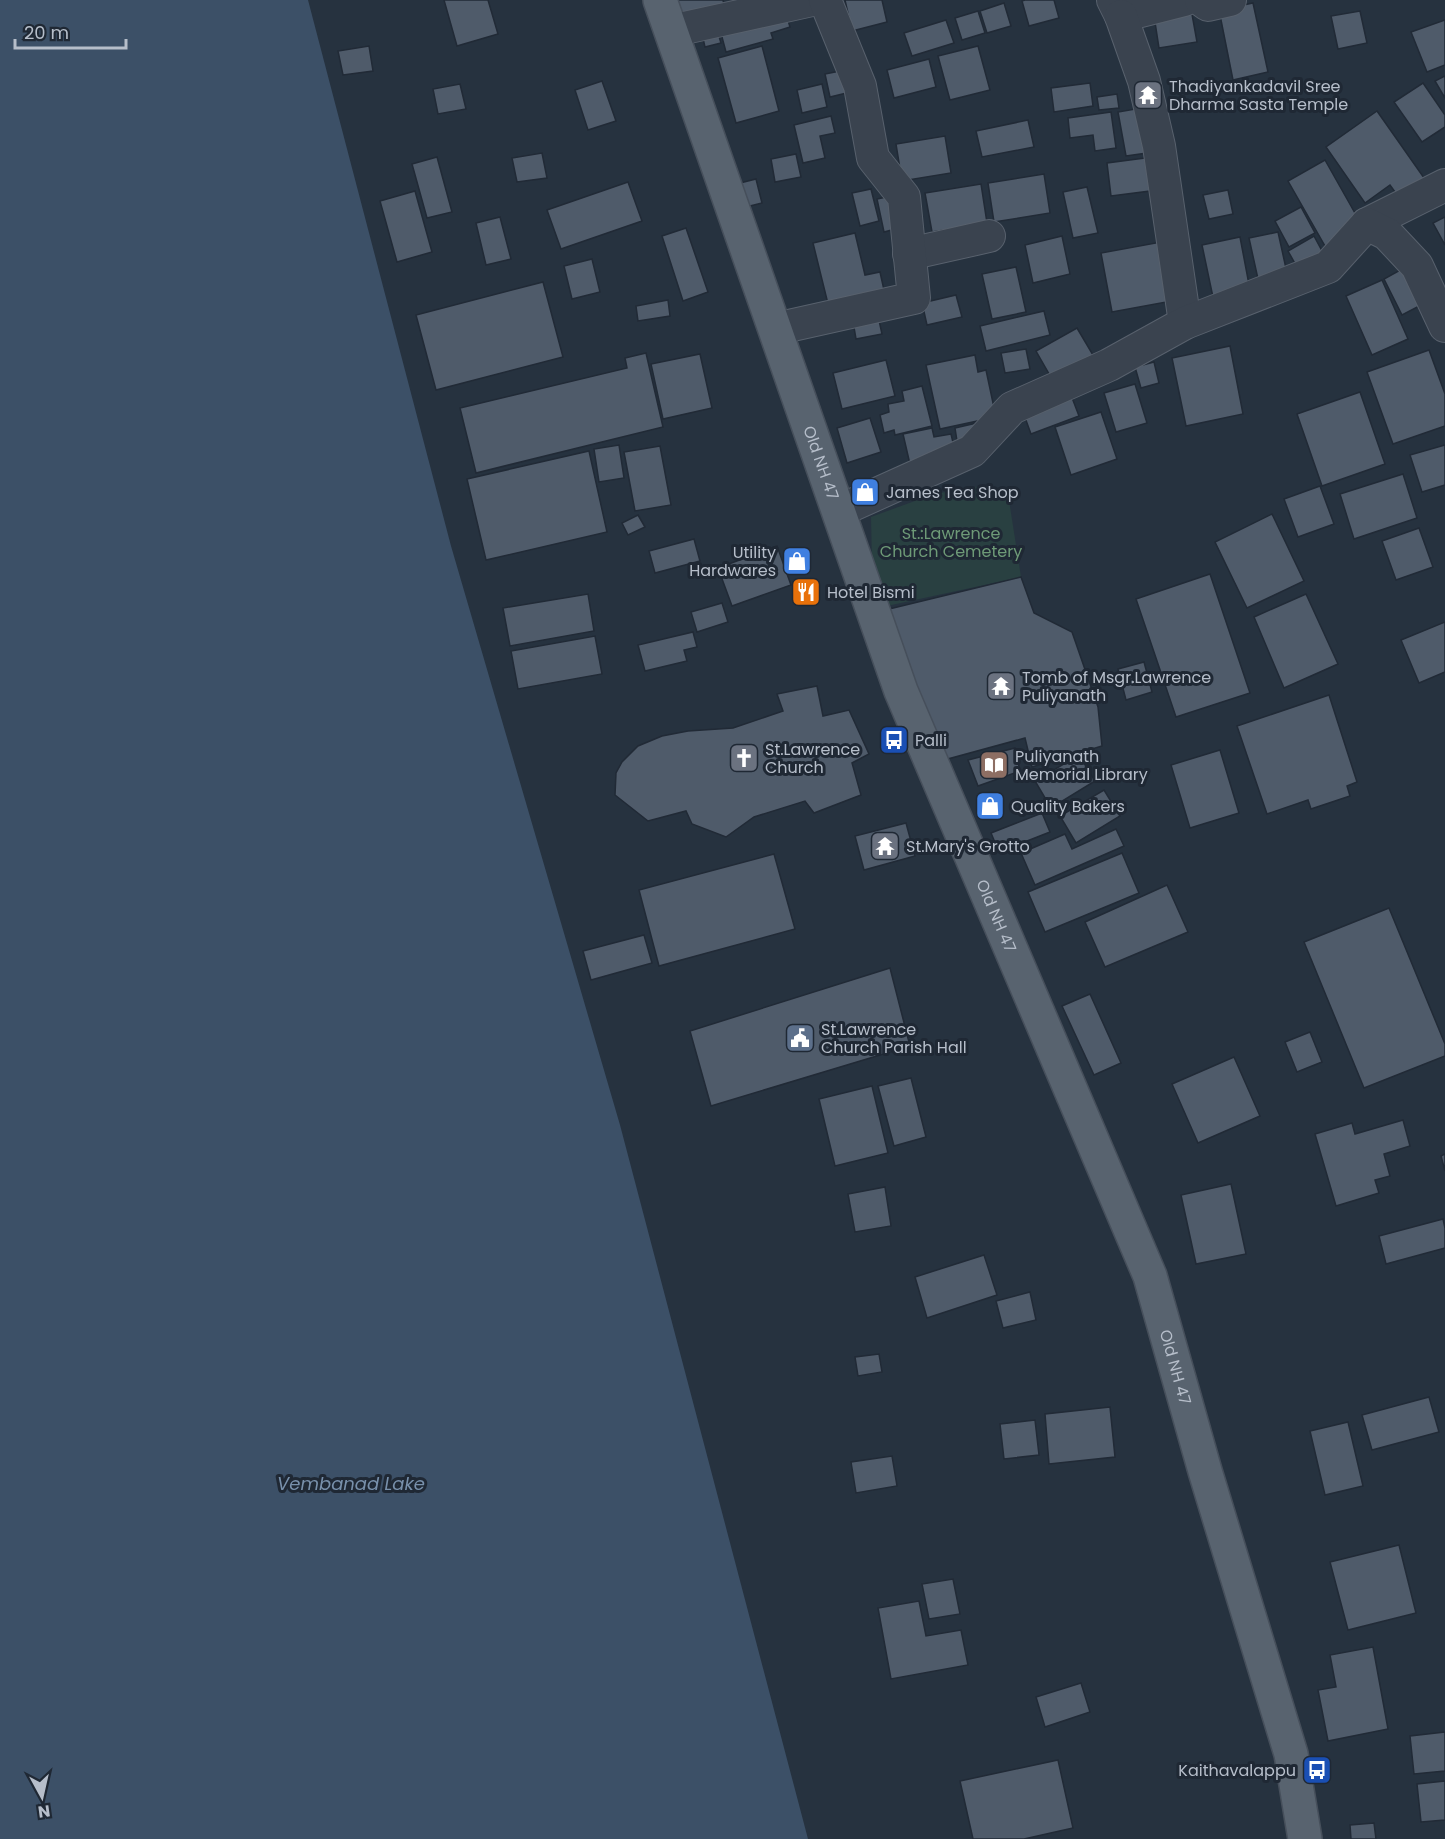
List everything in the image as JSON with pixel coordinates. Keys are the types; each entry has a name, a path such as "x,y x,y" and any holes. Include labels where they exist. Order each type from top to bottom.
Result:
{"main road":[{"name":"Old NH 47","path":"660,0 901,691 1150,1276 1291,1754 1305,1839"}],"street":[{"path":"671,30 812,0"},
{"path":"775,330 914,298 904,197 873,158 860,86 825,0"},
{"path":"1184,0 1117,8 1144,81 1159,146 1185,323"},
{"path":"1201,0 1208,5 1230,0"},
{"path":"839,511 972,451 1012,408 1109,365 1185,323 1328,267 1367,224 1445,185"},
{"path":"1367,224 1387,234 1417,266 1445,326"},
{"path":"909,254 989,236"}],"green space":[{"name":"St.:Lawrence Church Cemetery","path":"986,485 1008,494 1021,577 873,609 871,517 934,494"}],"water":[{"name":"Vembanad Lake","path":"0,0 308,0 451,546 620,1125 808,1839 0,1839"}],"building":[{"path":"444,0 488,0 498,34 457,46"},
{"path":"676,0 723,0 726,14 679,21"},
{"path":"845,0 882,0 887,22 852,31"},
{"path":"1054,0 1059,18 1029,26 1022,1"},
{"path":"1004,3 1011,26 987,33 980,11"},
{"path":"1190,3 1197,42 1159,48 1153,9"},
{"path":"1253,3 1268,72 1233,80 1219,10"},
{"path":"784,7 790,27 771,33 773,39 726,52 719,26"},
{"path":"978,11 985,33 962,40 955,18"},
{"path":"1360,11 1367,43 1338,49 1331,16"},
{"path":"946,20 954,43 912,56 904,33"},
{"path":"1445,20 1445,65 1427,72 1411,32"},
{"path":"715,23 721,43 705,47 700,26"},
{"path":"369,46 373,71 343,75 338,51"},
{"path":"762,46 779,111 736,123 718,58"},
{"path":"978,46 990,90 950,100 938,56"},
{"path":"929,59 936,87 894,98 887,70"},
{"path":"850,69 855,91 830,97 825,74"},
{"path":"1445,76 1445,98 1435,81"},
{"path":"602,81 616,121 588,130 575,90"},
{"path":"1090,83 1093,106 1054,112 1051,88"},
{"path":"1423,83 1445,115 1445,127 1422,142 1394,102"},
{"path":"460,84 466,109 438,114 433,89"},
{"path":"822,84 827,107 802,113 797,90"},
{"path":"1117,94 1119,108 1099,110 1097,97"},
{"path":"1147,107 1154,152 1126,156 1118,112"},
{"path":"1377,111 1429,185 1403,203 1390,185 1365,203 1326,147"},
{"path":"1111,112 1116,148 1095,151 1093,135 1070,138 1068,118"},
{"path":"831,116 835,133 820,136 825,158 803,163 794,125"},
{"path":"1028,120 1034,147 982,157 976,131"},
{"path":"945,136 951,173 902,181 896,144"},
{"path":"542,153 547,178 517,182 512,158"},
{"path":"796,154 801,177 775,182 771,159"},
{"path":"437,157 452,212 427,218 412,164"},
{"path":"1145,158 1150,191 1111,196 1107,163"},
{"path":"1325,160 1360,222 1329,253 1288,181"},
{"path":"1044,174 1050,213 994,222 988,183"},
{"path":"756,179 762,203 738,209 732,185"},
{"path":"628,182 642,221 561,249 547,210"},
{"path":"981,184 987,223 932,232 925,193"},
{"path":"1087,187 1098,233 1073,238 1063,192"},
{"path":"871,189 879,221 860,226 852,193"},
{"path":"1228,190 1233,214 1209,219 1203,195"},
{"path":"415,191 432,252 397,262 380,201"},
{"path":"896,195 903,227 884,232 877,199"},
{"path":"1301,207 1315,233 1289,247 1275,221"},
{"path":"500,217 511,259 486,265 476,223"},
{"path":"1445,217 1445,245 1433,223"},
{"path":"686,228 708,292 683,301 662,236"},
{"path":"1278,232 1287,273 1258,279 1249,238"},
{"path":"855,233 865,275 880,272 886,299 830,312 813,243"},
{"path":"1062,236 1070,274 1033,283 1025,245"},
{"path":"1314,236 1328,262 1302,276 1288,251"},
{"path":"1240,237 1251,295 1214,302 1202,245"},
{"path":"1161,242 1172,301 1112,312 1101,253"},
{"path":"592,259 600,292 572,299 564,266"},
{"path":"1411,264 1429,301 1402,315 1384,279"},
{"path":"1016,267 1026,312 992,319 982,274"},
{"path":"1382,280 1408,339 1372,355 1346,296"},
{"path":"543,282 563,357 436,390 416,315"},
{"path":"956,295 962,317 927,325 922,303"},
{"path":"668,300 670,316 638,321 636,306"},
{"path":"877,311 882,334 856,339 852,316"},
{"path":"1044,311 1050,335 986,351 980,326"},
{"path":"1077,328 1093,355 1052,379 1036,351"},
{"path":"1230,346 1243,414 1186,426 1172,358"},
{"path":"1026,349 1030,369 1005,373 1001,353"},
{"path":"1429,350 1445,394 1445,426 1393,444 1367,372"},
{"path":"646,353 663,427 476,473 460,408 627,368 625,358"},
{"path":"700,354 712,408 663,419 651,364"},
{"path":"975,355 978,372 986,370 996,417 940,429 926,365"},
{"path":"886,360 895,396 842,409 833,373"},
{"path":"1154,362 1159,383 1141,388 1135,367"},
{"path":"1135,384 1147,423 1116,432 1104,393"},
{"path":"922,386 932,426 895,435 894,430 884,433 880,415 889,412 888,404 904,401 902,391"},
{"path":"1360,392 1385,464 1322,486 1297,414"},
{"path":"1071,395 1079,416 1031,434 1023,412"},
{"path":"1101,412 1117,459 1071,475 1055,427"},
{"path":"870,418 881,452 847,463 837,428"},
{"path":"981,422 983,435 957,441 955,428"},
{"path":"932,428 934,437 951,434 956,455 912,473 903,434"},
{"path":"619,445 624,478 599,482 594,449"},
{"path":"1445,445 1445,485 1422,492 1410,455"},
{"path":"660,446 671,505 635,511 624,452"},
{"path":"589,451 607,532 486,560 467,479"},
{"path":"1403,474 1417,518 1354,539 1340,494"},
{"path":"1320,486 1334,524 1298,537 1284,499"},
{"path":"1272,514 1304,581 1247,608 1215,542"},
{"path":"638,515 645,527 628,535 622,523"},
{"path":"1419,528 1433,567 1396,580 1382,541"},
{"path":"694,539 700,561 655,573 649,551"},
{"path":"777,546 791,585 732,606 718,568"},
{"path":"1210,574 1250,693 1176,717 1136,599"},
{"name":"Tomb of Msgr.Lawrence Puliyanath","path":"1021,577 1034,613 1072,632 1098,707 1102,746 1032,767 1025,738 944,760 885,610"},
{"path":"588,594 594,631 510,646 503,608"},
{"path":"1306,594 1338,664 1284,688 1254,617"},
{"path":"722,603 728,622 697,632 691,612"},
{"path":"1445,622 1445,672 1419,683 1401,640"},
{"path":"693,632 697,647 684,650 687,661 645,671 638,645"},
{"path":"595,636 602,674 518,689 511,651"},
{"path":"1144,662 1152,692 1126,700 1118,669"},
{"name":"St.Lawrence Church","path":"817,686 823,716 849,710 869,754 852,763 861,795 814,813 805,801 754,817 726,837 692,824 686,811 648,821 615,795 616,773 622,762 638,746 662,736 688,731 733,728 783,711 777,694"},
{"path":"1329,695 1357,782 1347,786 1350,796 1311,809 1308,800 1267,814 1237,726"},
{"name":"Puliyanath Memorial Library","path":"1015,748 1020,771 978,786 968,760"},
{"path":"1220,750 1239,813 1190,828 1171,765"},
{"path":"1079,755 1095,781 1051,808 1035,781"},
{"path":"1104,790 1120,816 1076,843 1060,816"},
{"path":"1042,813 1050,832 999,852 991,833"},
{"name":"St.Mary's Grotto","path":"906,823 915,856 864,870 855,836"},
{"path":"1116,829 1124,846 1035,885 1021,853 1065,834 1072,849"},
{"path":"1122,853 1139,893 1045,932 1028,892"},
{"path":"774,854 795,929 659,966 639,890"},
{"path":"1167,885 1188,932 1105,967 1085,922"},
{"path":"1389,908 1445,1044 1445,1056 1364,1088 1304,942"},
{"path":"644,935 652,963 591,980 583,951"},
{"name":"St.Lawrence Church Parish Hall","path":"890,968 910,1046 711,1106 690,1031"},
{"path":"1090,994 1121,1063 1094,1075 1062,1006"},
{"path":"1310,1032 1322,1062 1297,1072 1285,1042"},
{"path":"1234,1057 1260,1116 1198,1143 1172,1084"},
{"path":"911,1078 926,1137 894,1146 878,1086"},
{"path":"872,1086 888,1153 835,1166 819,1099"},
{"path":"1403,1120 1410,1146 1384,1154 1390,1176 1375,1180 1379,1193 1336,1206 1315,1134 1352,1123 1355,1134"},
{"path":"1445,1154 1445,1171 1441,1156"},
{"path":"1231,1184 1246,1254 1196,1264 1181,1195"},
{"path":"885,1187 891,1226 855,1232 848,1194"},
{"path":"1443,1219 1445,1248 1386,1264 1379,1236"},
{"path":"984,1255 997,1295 927,1318 915,1277"},
{"path":"1030,1292 1036,1320 1003,1328 996,1301"},
{"path":"879,1354 882,1372 858,1376 855,1357"},
{"path":"1429,1397 1439,1432 1372,1450 1362,1415"},
{"path":"1110,1407 1115,1457 1049,1464 1045,1414"},
{"path":"1035,1420 1039,1455 1004,1459 1000,1424"},
{"path":"1348,1422 1363,1486 1325,1495 1310,1431"},
{"path":"892,1456 897,1486 856,1493 851,1462"},
{"path":"1399,1545 1416,1613 1348,1630 1330,1562"},
{"path":"953,1579 960,1614 929,1619 922,1584"},
{"path":"919,1601 926,1636 961,1630 968,1665 891,1679 878,1608"},
{"path":"1373,1647 1388,1729 1328,1741 1318,1690 1336,1687 1330,1655"},
{"path":"1081,1683 1090,1712 1045,1727 1036,1697"},
{"path":"1445,1732 1445,1771 1414,1774 1410,1736"},
{"path":"1058,1760 1073,1828 1024,1839 973,1839 960,1781"},
{"path":"1445,1781 1445,1820 1421,1822 1417,1784"},
{"path":"1374,1823 1376,1839 1351,1839 1350,1825"}],"place":[{"name":"Thadiyankadavil Sree Dharma Sasta Temple","path":"1148,95"},
{"name":"James Tea Shop","path":"865,492"},
{"name":"Utility Hardwares","path":"797,561"},
{"name":"Hotel Bismi","path":"806,592"},
{"name":"Tomb of Msgr.Lawrence Puliyanath","path":"1001,686"},
{"name":"Palli","path":"894,740"},
{"name":"St.Lawrence Church","path":"744,758"},
{"name":"Puliyanath Memorial Library","path":"994,765"},
{"name":"Quality Bakers","path":"990,806"},
{"name":"St.Mary's Grotto","path":"885,846"},
{"name":"St.Lawrence Church Parish Hall","path":"800,1038"},
{"name":"Kaithavalappu","path":"1317,1770"}]}
